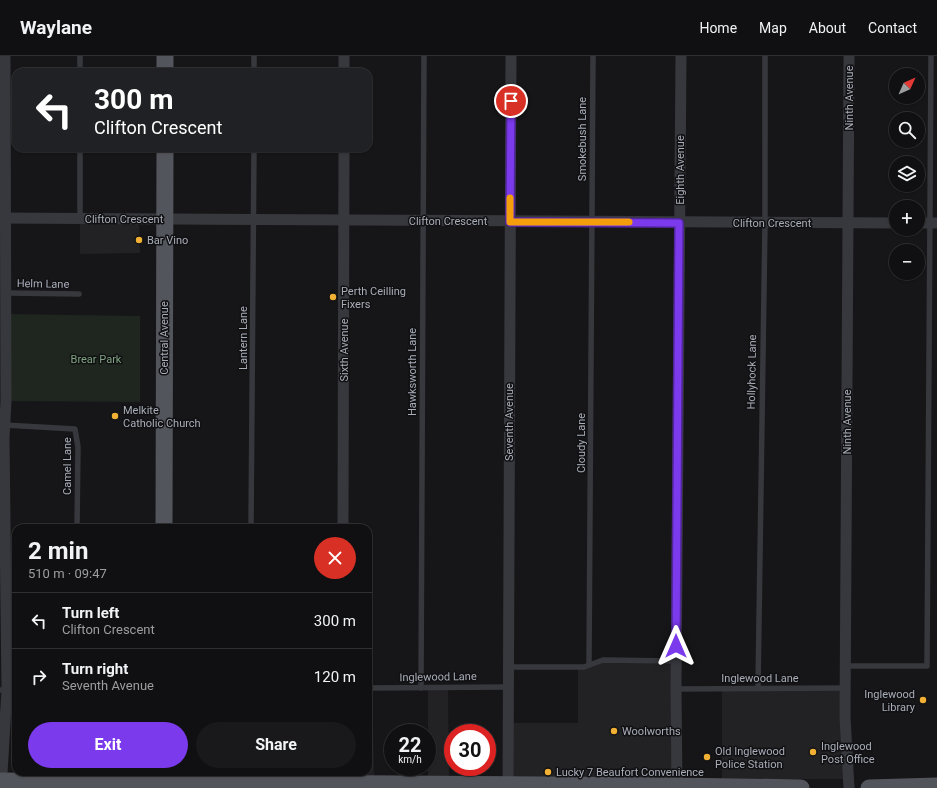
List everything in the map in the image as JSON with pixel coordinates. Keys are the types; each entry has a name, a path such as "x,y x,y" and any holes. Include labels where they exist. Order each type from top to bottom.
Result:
{"main road":[{"path":"165,56 165,68"},
{"name":"Central Avenue","path":"164,152 164,524"},
{"path":"2,784 163,781 340,781 508,787 801,788"},
{"path":"869,788 937,786"}],"street":[{"path":"2,784 8,690 4,425 6,401 6,293 3,218 5,56"},
{"path":"344,56 344,68"},
{"name":"Seventh Avenue","path":"508,787 507,687 511,56"},
{"name":"Eighth Avenue","path":"677,787 676,661 681,56"},
{"name":"Ninth Avenue","path":"849,788 845,688 850,56"},
{"name":"Sixth Avenue","path":"343,524 344,152"},
{"name":"Clifton Crescent","path":"3,218 764,224 889,223"}],"lane":[{"path":"80,56 80,68"},
{"path":"254,56 254,68"},
{"name":"Hawksworth Lane","path":"421,688 424,56"},
{"name":"Smokebush Lane","path":"592,222 593,56"},
{"name":"Hollyhock Lane","path":"758,688 765,56"},
{"path":"846,666 927,666 934,223 931,56"},
{"path":"80,152 80,219"},
{"name":"Lantern Lane","path":"251,524 254,152"},
{"name":"Cloudy Lane","path":"589,665 592,222"},
{"name":"Helm Lane","path":"6,293 79,294"},
{"name":"Camel Lane","path":"4,425 72,427 75,429 78,447 77,524"},
{"path":"508,667 584,667 603,660 676,661"},
{"name":"Inglewood Lane","path":"372,688 507,687"},
{"name":"Inglewood Lane","path":"676,689 845,688"}],"shaded area":[{"path":"80,219 139,219 140,253 80,254"},
{"path":"603,660 676,661 678,777 508,777 507,723 578,723 578,667"},
{"path":"448,687 448,724 444,724 444,776 436,776 436,724 428,724 428,688"},
{"path":"845,688 849,779 722,779 722,689"},
{"path":"373,721 374,776 340,779 340,776 372,776"}],"green space":[{"name":"Brear Park","path":"6,314 140,316 140,402 6,401"}],"slow traffic":[{"path":"510,198 510,222 629,222"}],"place":[{"name":"Bar Vino","path":"139,240"},
{"name":"Perth Ceilling Fixers","path":"333,297"},
{"name":"Melkite Catholic Church","path":"115,416"},
{"name":"Inglewood Library","path":"923,700"},
{"name":"Woolworths","path":"614,731"},
{"name":"Inglewood Post Office","path":"813,752"},
{"name":"Old Inglewood Police Station","path":"707,757"},
{"name":"Lucky 7 Beaufort Convenience","path":"548,772"}],"route":[{"path":"511,101 510,222 679,223 676,646"}]}
